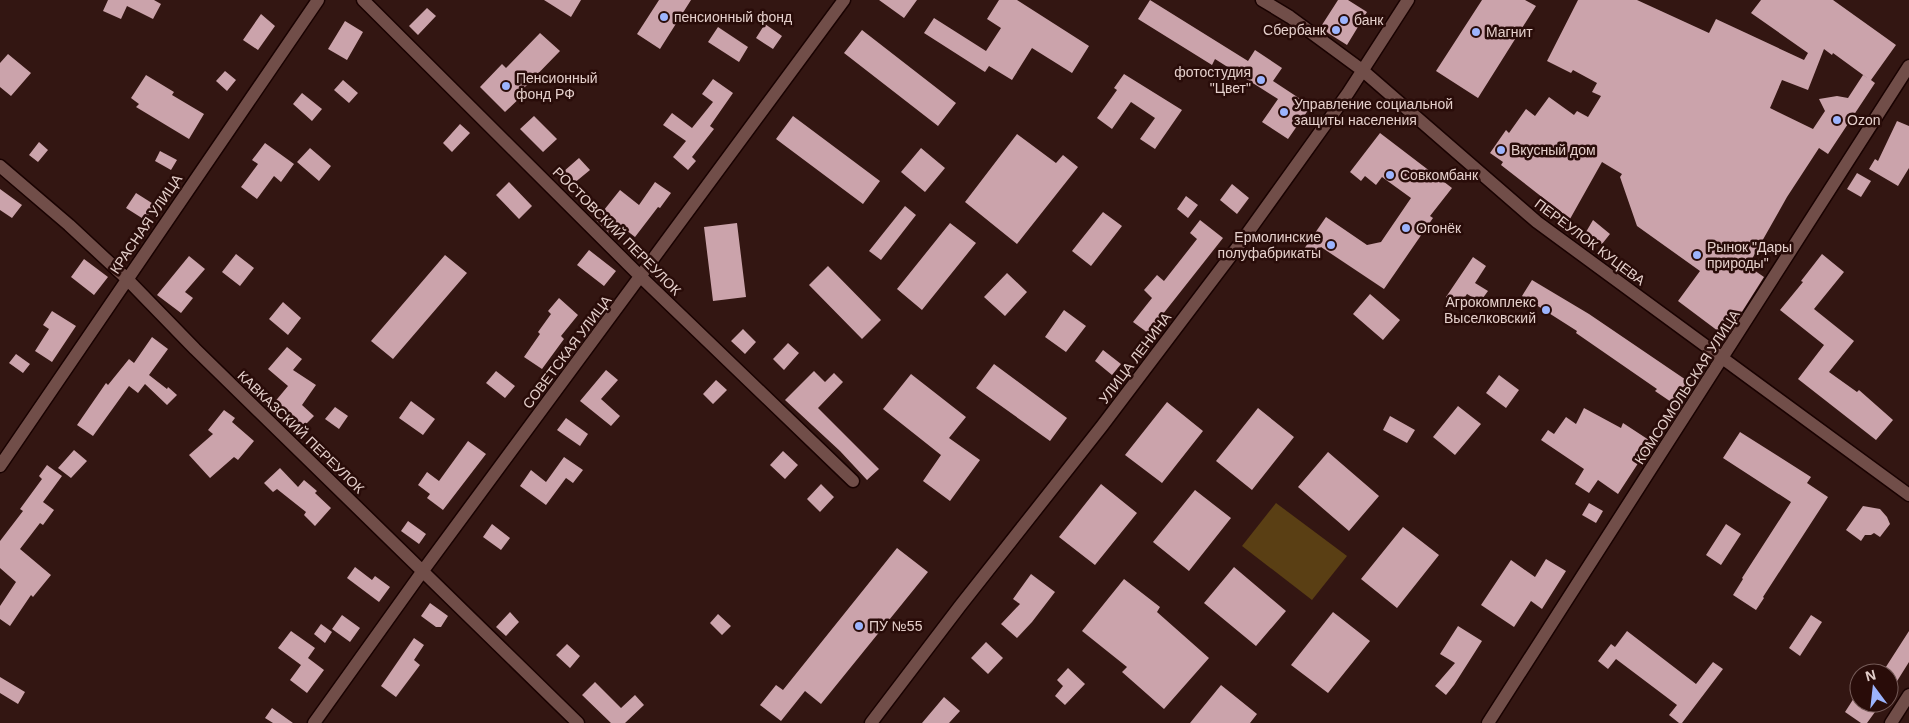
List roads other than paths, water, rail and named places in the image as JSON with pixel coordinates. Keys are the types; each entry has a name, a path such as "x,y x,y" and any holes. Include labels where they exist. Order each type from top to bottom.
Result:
{"street":[{"name":"КРАСНАЯ УЛИЦА","path":"0,466 126,278 318,0"},
{"name":"РОСТОВСКИЙ ПЕРЕУЛОК","path":"363,0 641,277 853,481"},
{"name":"СОВЕТСКАЯ УЛИЦА","path":"314,723 422,572 844,0"},
{"name":"ПЕРЕУЛОК КУЦЕВА","path":"1262,0 1290,17 1362,70 1537,222 1909,495"},
{"name":"УЛИЦА ЛЕНИНА","path":"871,723 1170,337 1348,94 1408,0"},
{"name":"КОМСОМОЛЬСКАЯ УЛИЦА","path":"1488,723 1909,66"},
{"name":"КАВКАЗСКИЙ ПЕРЕУЛОК","path":"0,166 69,225 126,278 195,349 578,723"},
{"path":"1891,723 1909,695"}],"place":[{"name":"пенсионный фонд","path":"664,17"},
{"name":"банк","path":"1344,20"},
{"name":"Сбербанк","path":"1336,30"},
{"name":"Магнит","path":"1476,32"},
{"name":"фотостудия \"Цвет\"","path":"1261,80"},
{"name":"Пенсионный фонд РФ","path":"506,86"},
{"name":"Управление социальной защиты населения","path":"1284,112"},
{"name":"Ozon","path":"1837,120"},
{"name":"Вкусный дом","path":"1501,150"},
{"name":"Совкомбанк","path":"1390,175"},
{"name":"Огонёк","path":"1406,228"},
{"name":"Ермолинские полуфабрикаты","path":"1331,245"},
{"name":"Рынок \"Дары природы\"","path":"1697,255"},
{"name":"Агрокомплекс Выселковский","path":"1546,310"},
{"name":"ПУ №55","path":"859,626"}]}
